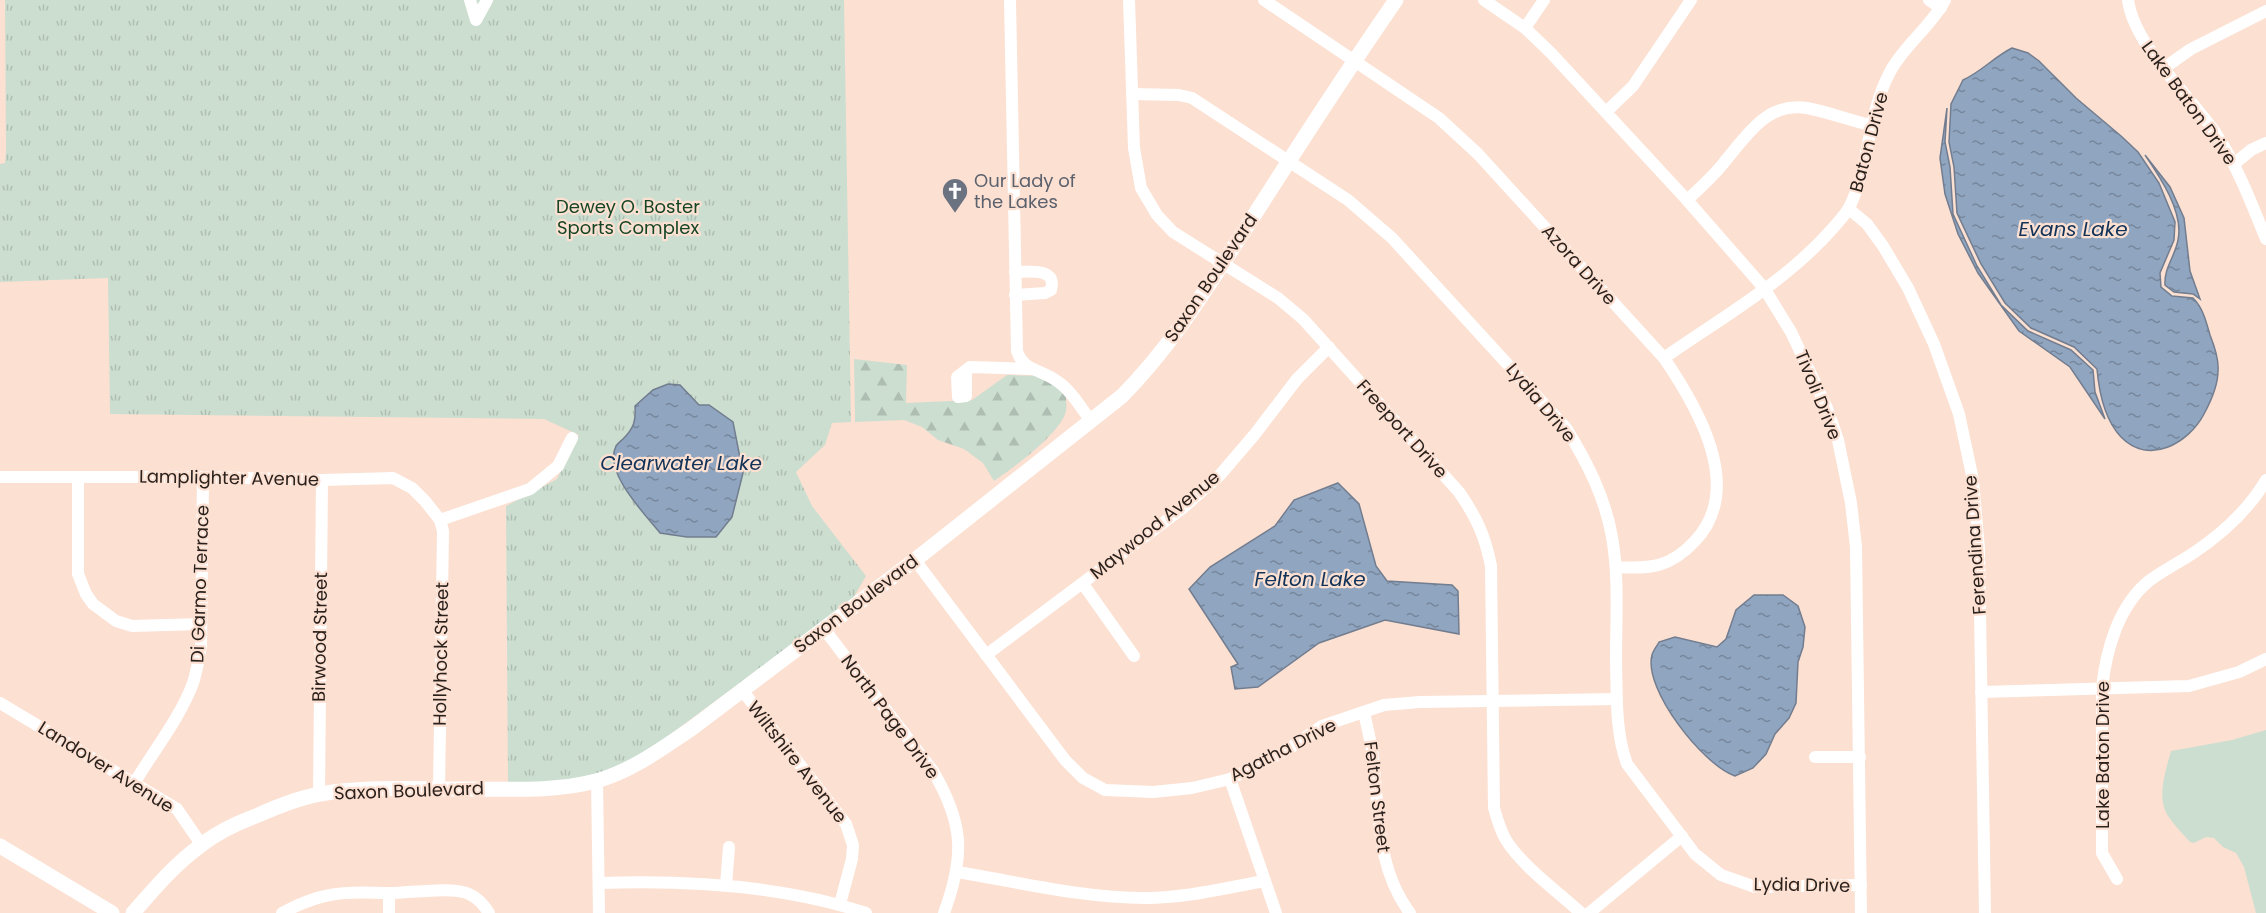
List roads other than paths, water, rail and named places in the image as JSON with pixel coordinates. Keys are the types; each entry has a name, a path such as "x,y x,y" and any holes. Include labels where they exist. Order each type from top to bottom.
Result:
{"main road":[{"name":"Saxon Boulevard","path":"133,913 169,872 201,844 237,823 294,801 319,795 384,788 547,787 597,780 625,770 653,754 742,690 915,560 1122,396 1141,377 1222,264 1354,60 1396,0"},
{"path":"0,846 112,913"}],"street":[{"path":"470,0 476,20 487,0"},
{"path":"1010,0 1017,351 1019,358 1030,369"},
{"name":"Freeport Drive","path":"1129,0 1134,148 1141,188 1157,214 1173,232 1278,298 1303,319 1459,492 1477,518 1485,538 1491,566 1494,808 1506,840 1520,858 1581,913"},
{"name":"Azora Drive","path":"1263,0 1439,118 1470,147 1664,358 1683,385 1710,444 1718,475 1716,505 1701,535 1688,549 1665,563 1645,569 1616,567"},
{"name":"Tivoli Drive","path":"1484,0 1524,28 1606,112 1764,288 1791,332 1827,408 1838,440 1851,503 1856,547 1861,913"},
{"path":"1524,28 1544,0"},
{"path":"1606,112 1633,86 1691,0"},
{"path":"1929,0 1943,4"},
{"name":"Lake Baton Drive","path":"2128,0 2129,12 2140,37 2214,132 2234,164 2266,239"},
{"name":"Baton Drive","path":"1664,358 1764,288 1809,253 1849,209 1862,175 1870,125 1890,71 1902,53 1924,31 1943,4"},
{"path":"2164,68 2191,49 2266,11"},
{"name":"Lydia Drive","path":"1132,94 1179,95 1192,98 1348,200 1392,238 1566,428 1586,460 1604,504 1612,537 1616,567 1619,733 1627,764 1705,864 1733,881 1755,887 1861,885"},
{"path":"1687,200 1725,162 1756,123 1771,113 1792,108 1806,108 1870,125"},
{"path":"2234,164 2251,150 2266,143"},
{"name":"Ferendina Drive","path":"1849,209 1867,224 1908,288 1934,344 1959,414 1973,480 1979,549 1985,913"},
{"path":"1015,272 1046,273 1052,278 1051,290 1046,293 1015,295"},
{"name":"Maywood Avenue","path":"986,655 1183,508 1220,475 1297,379 1329,347"},
{"path":"966,370 970,367 1030,369 1041,372 1058,381 1091,421"},
{"path":"440,520 530,489 558,466 572,438"},
{"name":"Lamplighter Avenue","path":"0,477 203,477 322,480 393,478 412,489 440,520"},
{"path":"78,477 78,574 93,604 116,621 132,626 201,624"},
{"name":"Di Garmo Terrace","path":"135,782 180,709 192,684 201,646 203,477"},
{"name":"Birwood Street","path":"319,795 322,480"},
{"name":"Lake Baton Drive","path":"2117,879 2102,853 2102,688 2104,664 2112,636 2131,603 2148,582 2232,524 2266,480"},
{"name":"Hollyhock Street","path":"439,789 442,541 440,520"},
{"name":"Agatha Drive","path":"915,560 1065,760 1083,778 1105,790 1153,792 1192,788 1230,779 1287,750 1322,726 1384,705 1420,702 1617,699"},
{"path":"1083,584 1134,656"},
{"name":"North Page Drive","path":"824,629 933,771 946,794 959,838 957,872 944,913"},
{"path":"1981,692 2189,687 2239,672 2266,659"},
{"name":"Wiltshire Avenue","path":"742,690 846,824 853,844 852,859 840,904"},
{"name":"Landover Avenue","path":"0,703 177,809 201,844"},
{"name":"Felton Street","path":"1364,712 1373,756 1383,856 1395,890 1410,913"},
{"path":"1815,757 1860,757"},
{"path":"1230,779 1276,913"},
{"path":"597,780 600,913"},
{"path":"1588,913 1682,836"},
{"path":"726,885 729,847"},
{"path":"957,872 1099,895 1145,898 1185,896 1264,881"},
{"path":"600,883 668,882 726,885 840,904 866,913"},
{"path":"282,913 328,895 357,891 389,893 457,890 469,893 482,902 489,913"},
{"path":"389,893 389,913"}],"water":[{"name":"Evans Lake","path":"2012,48 2028,53 2039,61 2076,98 2138,152 2159,183 2175,222 2174,240 2160,273 2161,287 2172,296 2193,298 2199,306 2215,348 2218,371 2214,393 2197,425 2179,442 2167,447 2144,450 2132,446 2121,437 2106,414 2097,369 2074,347 2031,328 2005,303 1981,264 1957,213 1954,167 1949,142 1951,104 1963,80"},
{"path":"1947,108 1945,142 1950,167 1953,214 1977,266 2001,305 2028,331 2071,350 2093,370 2095,392 2105,419 2070,367 2019,331 1978,273 1958,234 1945,194 1940,158"},
{"path":"2145,155 2170,187 2184,218 2190,271 2200,299 2193,294 2174,292 2165,285 2166,273 2175,252 2179,229 2169,195"},
{"name":"Clearwater Lake","path":"668,384 680,385 699,405 709,405 733,422 743,473 732,517 716,537 687,537 660,533 636,504 615,468 616,446 632,428 635,420 635,406 653,390"},
{"name":"Felton Lake","path":"1338,483 1359,504 1376,566 1387,581 1452,585 1458,591 1459,634 1385,620 1319,643 1258,687 1235,689 1231,667 1238,664 1189,589 1210,567 1275,526 1294,500"},
{"path":"1754,595 1783,595 1798,606 1805,627 1803,647 1798,662 1796,703 1789,718 1775,734 1766,754 1753,768 1735,776 1707,757 1678,724 1657,687 1652,670 1652,655 1659,642 1675,637 1717,647 1726,639 1736,610"}],"place":[{"name":"Our Lady of the Lakes","path":"955,214"}],"park label":[{"name":"Dewey O. Boster Sports Complex","path":"628,217"}]}
